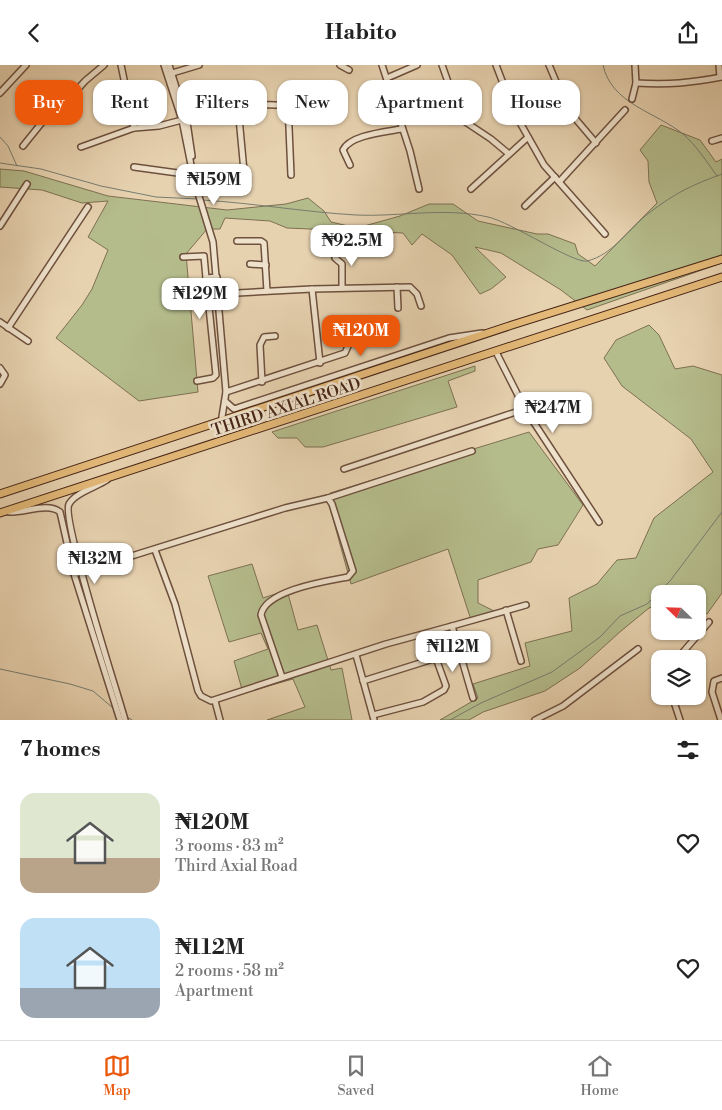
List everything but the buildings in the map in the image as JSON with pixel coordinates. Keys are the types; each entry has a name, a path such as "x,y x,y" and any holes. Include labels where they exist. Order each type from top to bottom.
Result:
{"highway":[{"name":"THIRD AXIAL ROAD","path":"0,494 221,423 493,331 722,259"},
{"name":"THIRD AXIAL ROAD","path":"3,512 722,277"}],"street":[{"path":"0,93 26,65"},
{"path":"23,146 48,115 68,100 85,81 104,65"},
{"path":"121,65 134,128"},
{"path":"164,65 177,98"},
{"path":"169,65 169,74"},
{"path":"169,74 199,65"},
{"path":"340,65 348,70"},
{"path":"382,65 401,129 410,151 419,189"},
{"path":"387,78 416,65"},
{"path":"442,65 461,119 509,154"},
{"path":"496,65 510,103 527,138 544,165 604,234"},
{"path":"549,65 568,110 596,143"},
{"path":"632,99 636,83 635,65"},
{"path":"636,83 672,85 696,83 721,77 718,65"},
{"path":"526,206 596,143 625,110"},
{"path":"80,147 134,128 177,122"},
{"path":"186,125 192,146 192,171 213,242 226,392 221,423"},
{"path":"240,125 245,182"},
{"path":"289,125 291,175"},
{"path":"350,165 343,150 344,147 363,136 401,129"},
{"path":"471,189 527,138"},
{"path":"712,141 722,138"},
{"path":"134,167 185,174 192,171"},
{"path":"0,226 28,184"},
{"path":"8,328 88,207"},
{"path":"237,241 261,241 264,243 267,291"},
{"path":"183,257 204,256 216,375 213,378 198,381"},
{"path":"335,257 342,264 342,288"},
{"path":"250,264 266,265"},
{"path":"206,278 217,277"},
{"path":"397,287 398,309"},
{"path":"219,294 312,289 410,287 414,290 421,306"},
{"path":"312,289 320,363"},
{"path":"0,323 28,341"},
{"path":"225,401 234,409 449,338 493,331"},
{"path":"262,382 260,345 264,337 275,336"},
{"path":"226,392 320,363 345,353 352,337"},
{"path":"496,352 525,409 599,522"},
{"path":"0,368 4,375 0,384"},
{"path":"344,469 525,409"},
{"path":"74,574 285,508 328,498 472,451"},
{"path":"109,478 73,498 68,504 66,511 80,571 118,705 120,720"},
{"path":"282,677 261,615 264,607 278,595 348,577 353,571 332,504 328,498"},
{"path":"3,512 20,513 55,508 60,512 74,574 118,705 125,720"},
{"path":"155,550 175,604 198,691 206,700 215,701 282,677 386,644 526,605"},
{"path":"506,610 520,661"},
{"path":"684,650 709,621"},
{"path":"452,626 473,698"},
{"path":"535,720 563,706 638,649"},
{"path":"356,655 363,681 373,717 423,702 444,690 444,679 437,661 433,659 363,681"},
{"path":"721,720 712,688 714,681 722,678"},
{"path":"215,701 220,720"},
{"path":"675,705 680,720"}],"green space":[{"path":"661,125 700,140 716,162 722,159 722,263 587,310 561,290 501,253 475,247 506,277 491,289 480,294 452,255 422,234 412,245 403,233 287,228 270,221 225,218 220,229 207,229 186,254 198,392 139,401 56,338 92,289 108,250 88,237 108,201 82,203 42,190 0,187 0,169 24,171 108,196 227,210 286,204 308,198 324,211 331,222 357,228 400,216 429,204 453,204 478,221 537,234 548,234 575,244 578,254 595,266 657,203 649,182 648,161 640,150"},
{"path":"649,325 659,335 675,369 693,366 722,375 722,593 707,614 706,585 651,585 651,607 580,668 545,691 483,712 469,720 440,720 478,698 473,684 530,666 525,643 572,631 569,598 597,584 617,560 636,558 654,518 713,472 691,439 622,386 604,358 616,340"},
{"path":"475,366 475,371 448,381 457,407 323,447 305,447 297,438 278,438 272,432"},
{"path":"529,432 583,505 558,545 538,549 531,562 478,580 478,603 496,612 471,620 448,549 351,584 330,508 330,493"},
{"path":"252,564 263,598 287,590 298,630 317,625 331,670 342,668 352,720 267,720 305,707 293,679 243,693 234,661 268,649 261,633 229,642 208,576"}],"waterway":[{"path":"603,65 615,89 636,106 672,126 688,138 717,176"},
{"path":"0,137 8,146 17,166"},
{"path":"0,163 41,169 101,186 156,197 198,199"},
{"path":"202,200 356,215 472,214 498,220 569,256 587,261 596,258 613,247 642,219 667,200 693,186 722,174"},
{"path":"450,720 481,703 552,672 600,637 620,616 647,604 670,581 722,512"},
{"path":"0,669 70,684 93,691 113,708"},
{"path":"127,717 132,720"}]}
